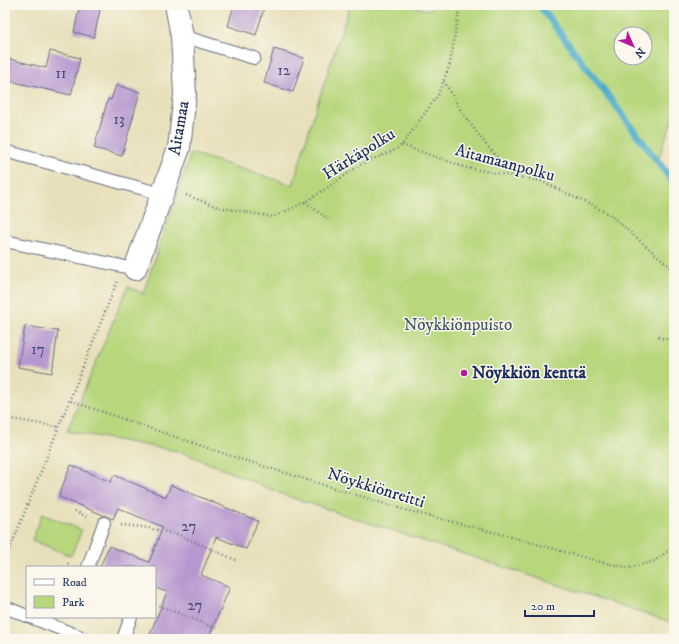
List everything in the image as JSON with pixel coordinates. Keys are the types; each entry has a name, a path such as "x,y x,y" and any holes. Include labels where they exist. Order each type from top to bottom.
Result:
{"street":[{"name":"Aitamaa","path":"135,269 179,148 185,94 182,36 176,5"}],"lane":[{"path":"182,36 254,58"},
{"path":"5,151 163,191"},
{"path":"5,241 135,269"},
{"path":"88,566 104,523"},
{"path":"10,609 26,616"},
{"path":"33,618 81,637 80,639"},
{"path":"123,639 131,618"}],"path":[{"name":"Härkäpolku","path":"163,191 218,207 272,217 306,202 363,163 395,150 402,145 438,95 450,64 460,5"},
{"path":"444,80 468,120 487,146 516,177"},
{"name":"Aitamaanpolku","path":"402,145 467,168 541,182 609,214 674,270"},
{"path":"306,202 328,219"},
{"path":"5,562 119,279 135,269"},
{"path":"658,337 674,341"},
{"name":"Nöykkiönreitti","path":"71,400 237,458 405,510 501,534 597,561 629,568 655,561 674,546"},
{"path":"5,418 60,427"},
{"path":"104,523 143,527 177,534 236,560"},
{"path":"156,604 215,628"}],"green space":[{"name":"Nöykkiönpuisto","path":"350,5 411,5 430,11 432,5 674,5 674,114 659,158 674,178 674,623 287,496 182,452 67,431 128,286 143,294 191,153 293,185 313,117"},
{"path":"42,514 82,530 71,556 32,540"}],"building":[{"path":"80,5 101,5 94,37 74,32"},
{"path":"234,5 265,5 256,35 228,26"},
{"path":"274,49 304,58 293,92 264,83"},
{"path":"50,51 80,58 71,95 5,80 5,58 46,68"},
{"path":"116,85 140,92 122,156 94,148 108,99 111,100"},
{"path":"25,326 58,331 52,373 18,367"},
{"path":"71,465 111,482 114,475 166,497 171,485 258,521 246,549 216,537 201,575 230,587 208,639 148,639 167,592 156,588 156,566 100,566 109,546 149,562 163,527 118,508 113,519 59,497"}],"waterway":[{"path":"539,5 674,183"}],"place":[{"name":"Nöykkiön kenttä","path":"464,373"}]}
